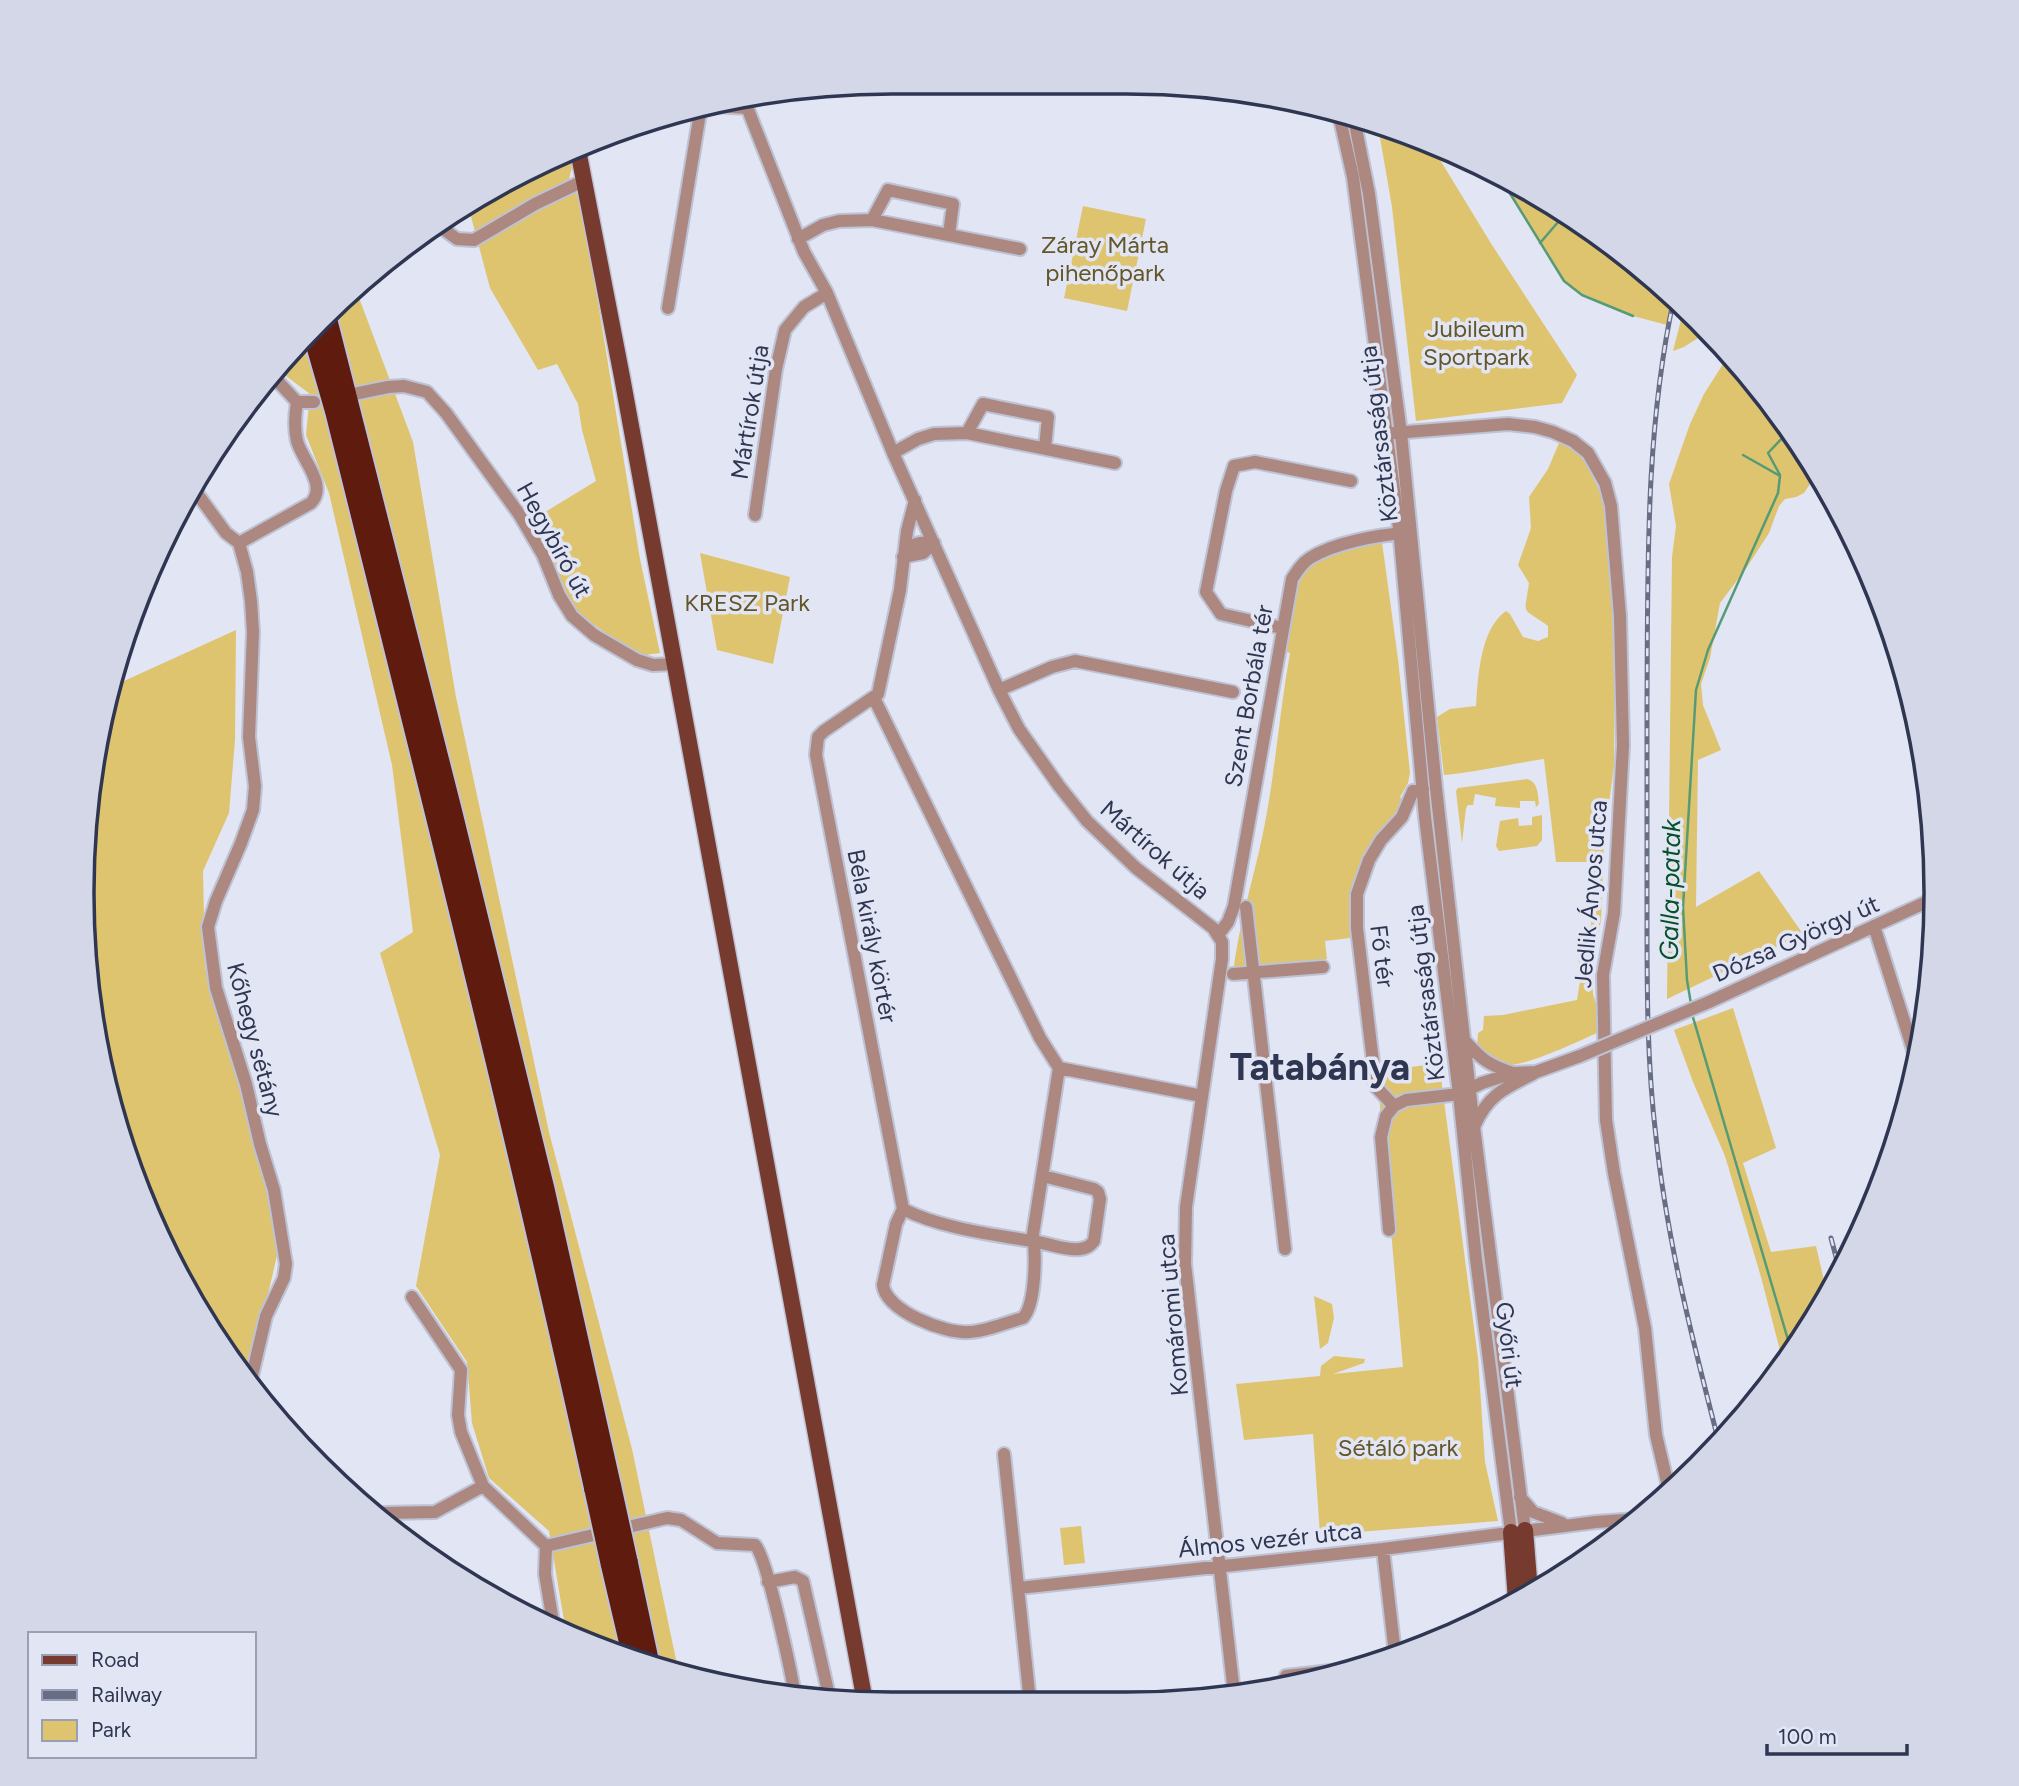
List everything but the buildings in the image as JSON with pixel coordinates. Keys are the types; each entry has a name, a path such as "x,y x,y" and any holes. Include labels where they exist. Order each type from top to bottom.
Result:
{"highway":[{"path":"329,327 452,809 541,1175 619,1562 646,1652"},
{"path":"315,343 335,413 544,1262 603,1489"},
{"path":"619,1562 631,1647"}],"main road":[{"path":"580,158 863,1691"},
{"name":"Győri út","path":"1518,1531 1528,1583"},
{"name":"Győri út","path":"1516,1590 1518,1531"}],"street":[{"name":"Mártírok útja","path":"748,108 798,239 827,293 893,453 999,690 1020,729 1037,757 1087,821 1136,867 1193,911 1218,935"},
{"path":"668,308 699,119"},
{"name":"Köztársaság útja","path":"1341,124 1353,177 1387,434 1406,533 1465,1041 1464,1092"},
{"name":"Köztársaság útja","path":"1356,129 1369,194 1401,433 1423,789 1464,1092"},
{"path":"446,231 457,239 474,240 535,204 585,180"},
{"path":"872,220 888,190 953,204 949,234"},
{"path":"798,239 823,225 839,221 872,220 1020,249"},
{"name":"Mártírok útja","path":"755,515 776,369 785,330 804,307 827,293"},
{"path":"280,383 297,402 314,402"},
{"name":"Hegybíró út","path":"354,394 396,386 413,387 427,392 446,413 519,514 543,555 559,595 572,616 594,635 637,660 653,665 675,664"},
{"path":"200,497 226,533 239,544 311,503 316,497 317,489 297,442 297,402"},
{"path":"967,433 983,404 1048,417 1045,448"},
{"name":"Jedlik Ányos utca","path":"1387,434 1508,424 1535,427 1573,441 1588,453 1605,483 1611,506 1620,616 1623,745 1614,913 1603,975 1606,1120 1645,1328 1655,1428 1667,1480"},
{"path":"893,453 918,439 934,434 967,433 1115,463"},
{"path":"1282,628 1221,614 1206,592 1226,491 1234,466 1255,462 1351,481"},
{"path":"915,499 903,557 900,590 878,694 874,698 1040,1038 1059,1068 1202,1096"},
{"name":"Szent Borbála tér","path":"1218,935 1234,906 1292,579 1307,559 1374,536 1406,533"},
{"path":"903,557 909,547 921,541 934,543"},
{"name":"Kőhegy sétány","path":"239,544 251,601 253,632 249,737 255,786 253,810 219,892 208,927 216,988 243,1072 274,1190 286,1264 285,1278 266,1316 253,1370"},
{"path":"999,690 1063,663 1075,661 1233,692"},
{"name":"Béla király körtér","path":"874,698 824,731 818,737 816,755 903,1209 894,1236 883,1285 884,1292 889,1299 924,1324 969,1332 1023,1318 1030,1306 1033,1234 1059,1068"},
{"name":"Fő tér","path":"1394,1106 1376,1087 1356,912 1361,879 1368,860 1381,840 1402,817 1413,791 1423,789"},
{"path":"1402,817 1426,817"},
{"name":"Dózsa György út","path":"1464,1092 1513,1073 1536,1072 1580,1056 1709,1002 1924,903"},
{"path":"1246,907 1285,1249"},
{"path":"1874,926 1910,1041"},
{"name":"Komáromi utca","path":"1218,935 1222,942 1222,959 1186,1207 1185,1264 1233,1684"},
{"path":"1233,974 1323,967"},
{"path":"1465,1041 1480,1059 1493,1067 1513,1073"},
{"path":"1389,1230 1381,1137 1382,1125 1394,1106 1406,1100 1500,1090 1536,1072"},
{"path":"1474,1127 1484,1106 1500,1090"},
{"name":"Győri út","path":"1464,1092 1474,1127 1520,1497 1518,1531"},
{"name":"Győri út","path":"1464,1092 1476,1259 1518,1531"},
{"path":"903,1209 925,1219 1071,1249 1090,1246 1094,1241 1100,1199 1098,1192 1043,1177"},
{"path":"412,1297 461,1370 458,1415 461,1432 483,1486 546,1546 545,1574 552,1614"},
{"path":"1004,1454 1029,1692"},
{"path":"391,1513 435,1512 483,1486"},
{"path":"1520,1497 1533,1512 1569,1525"},
{"path":"546,1546 657,1519 674,1518 717,1543 755,1545 760,1550 793,1685"},
{"name":"Álmos vezér utca","path":"1019,1588 1618,1521"},
{"path":"1383,1549 1394,1645"},
{"path":"768,1582 795,1577 803,1581 827,1689"}],"green space":[{"name":"Jubileum Sportpark","path":"1380,136 1439,158 1577,375 1562,403 1416,421 1392,207"},
{"path":"571,162 568,183 581,199 640,559 660,653 638,656 575,611 532,520 596,481 578,404 557,364 538,370 490,288 471,215"},
{"path":"1510,193 1570,229 1652,293 1670,309 1667,325 1633,316 1572,289 1564,281"},
{"name":"Záray Márta pihenőpark","path":"1083,206 1146,219 1127,311 1064,298"},
{"path":"360,300 413,442 456,697 549,1132 632,1449 676,1661 636,1649 564,1620 549,1531 489,1478 472,1423 467,1362 416,1286 440,1155 380,953 413,932 392,765 329,493 306,435 310,394 286,376 328,328"},
{"path":"1681,319 1698,336 1673,351"},
{"path":"1723,364 1759,407 1811,483 1804,493 1785,499 1779,506 1769,533 1720,603 1710,658 1701,684 1703,705 1721,750 1698,760 1696,907 1759,871 1803,934 1667,999 1672,557 1676,526 1669,484 1690,424 1704,394"},
{"path":"1559,443 1579,451 1603,497 1611,546 1615,632 1614,766 1604,841 1601,920 1592,965 1599,1032 1537,1058 1504,1065 1477,1047 1478,1033 1483,1030 1484,1016 1503,1015 1577,1000 1580,981 1577,932 1591,926 1594,862 1556,862 1544,759 1444,775 1437,717 1450,709 1476,706 1486,641 1497,619 1506,611 1523,637 1538,641 1548,637 1548,626 1526,610 1529,583 1518,565 1531,528 1529,497 1548,469"},
{"path":"1381,535 1410,773 1400,797 1406,805 1361,879 1358,937 1325,941 1327,959 1322,960 1323,967 1233,974 1274,769 1290,653 1278,650 1288,592 1307,559"},
{"name":"KRESZ Park","path":"700,553 790,577 773,664 717,650"},
{"path":"236,630 235,740 229,813 203,871 205,967 282,1234 251,1367 201,1292 155,1199 122,1100 110,1049 101,997 94,893 101,789 123,681"},
{"path":"1527,779 1537,789 1539,804 1536,807 1535,801 1520,801 1520,808 1495,806 1496,798 1475,794 1473,805 1466,808 1462,843 1456,791 1458,788"},
{"path":"1542,815 1542,840 1537,846 1499,851 1496,846 1500,821 1518,818 1519,826 1532,825 1532,817"},
{"path":"1733,1008 1776,1148 1743,1163 1771,1252 1816,1246 1824,1281 1780,1351 1725,1156 1674,1030"},
{"name":"Sétáló park","path":"1439,1063 1478,1358 1485,1462 1498,1521 1320,1535 1313,1434 1244,1440 1236,1384 1320,1376 1321,1366 1334,1356 1365,1359 1364,1363 1333,1374 1403,1367 1377,1072"},
{"path":"1314,1296 1332,1304 1334,1318 1328,1343 1320,1349"},
{"path":"1081,1526 1085,1563 1064,1565 1060,1528"}],"waterway":[{"name":"Galla-patak","path":"1510,193 1564,281 1582,295 1633,316"},
{"path":"1540,243 1558,222"},
{"path":"1780,475 1768,453 1782,438"},
{"name":"Galla-patak","path":"1691,1004 1683,907 1696,690 1708,650 1778,493 1780,476 1743,455"},
{"name":"Galla-patak","path":"1692,1014 1788,1340"}],"railway":[{"path":"1672,311 1658,398 1648,550 1649,1054 1656,1137 1667,1214 1716,1430"},
{"path":"1831,1238 1836,1257"}],"district":[{"name":"Tatabánya","path":"1320,1067"}]}
